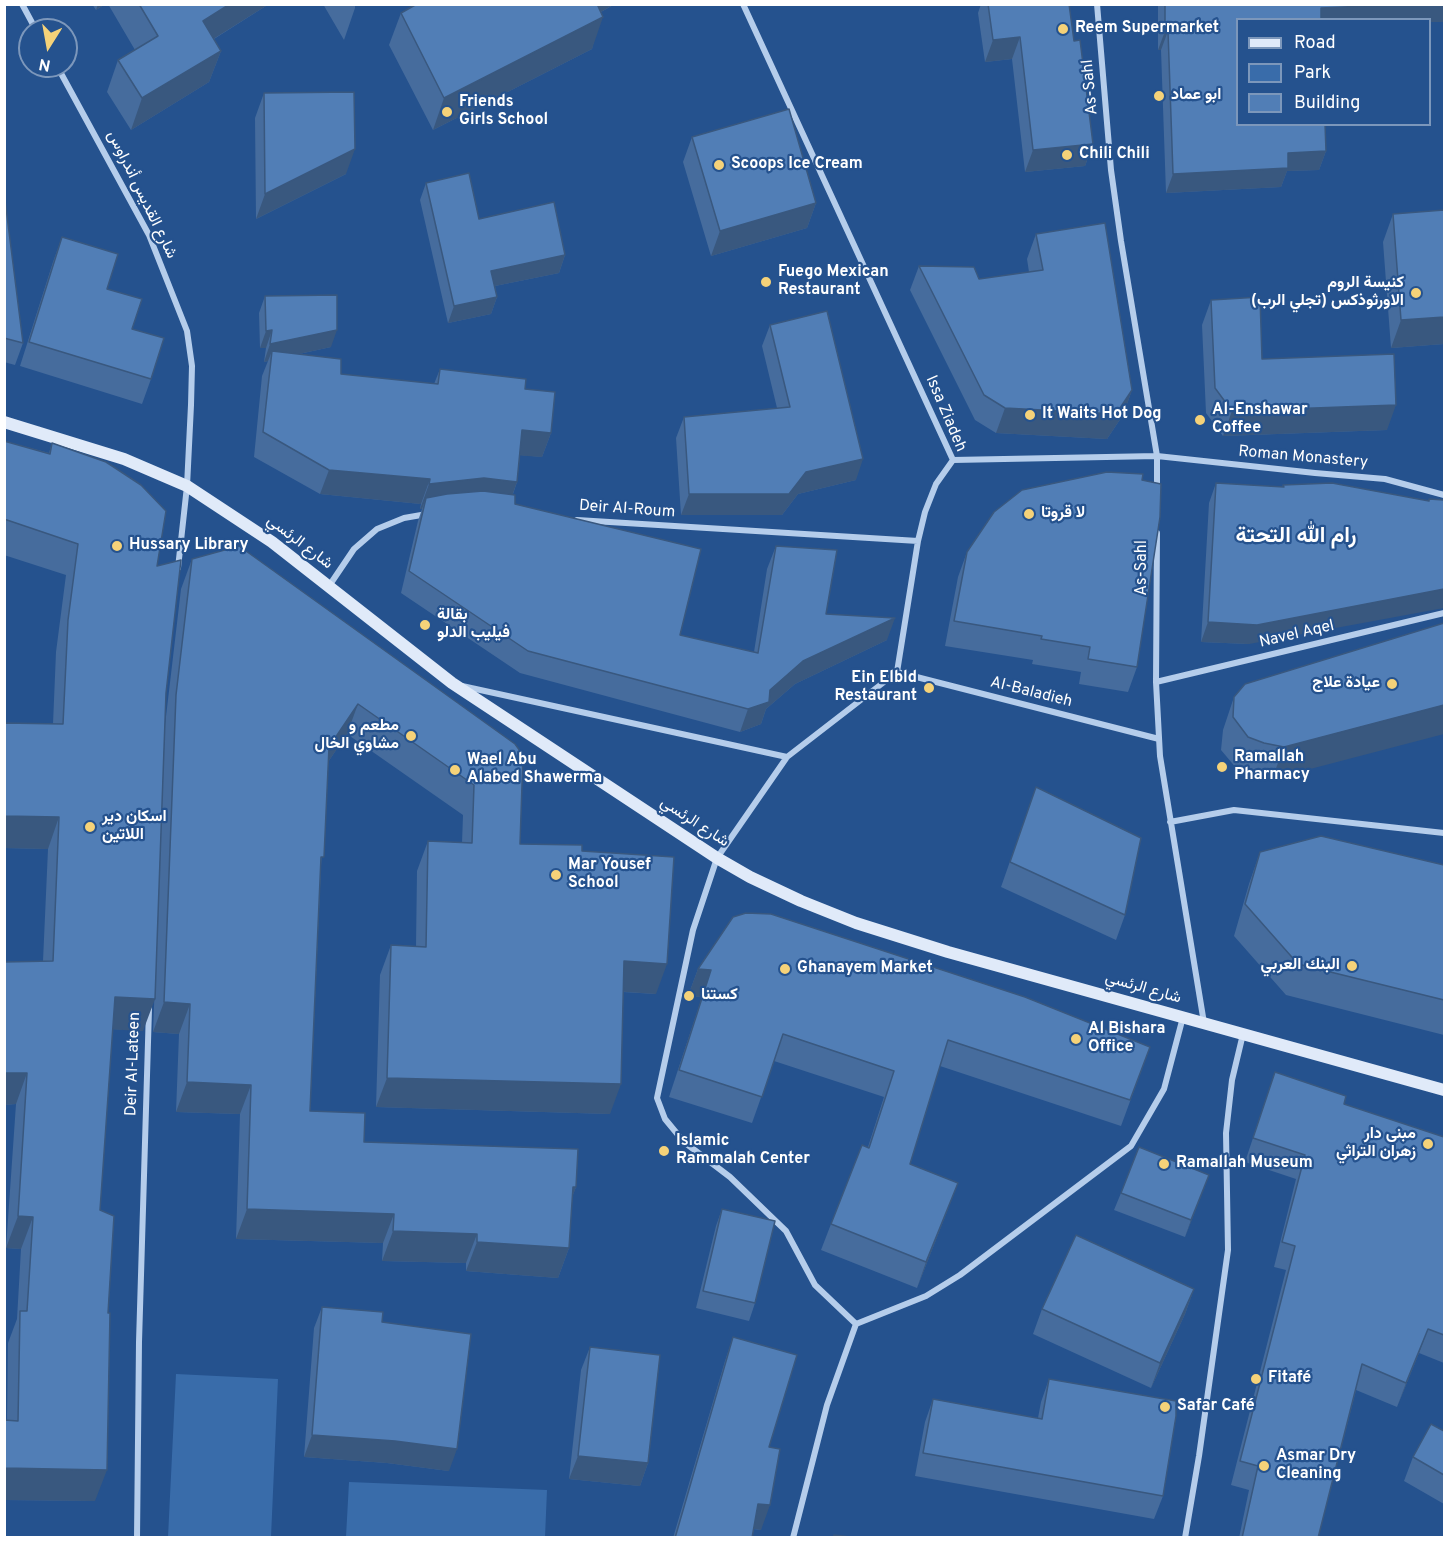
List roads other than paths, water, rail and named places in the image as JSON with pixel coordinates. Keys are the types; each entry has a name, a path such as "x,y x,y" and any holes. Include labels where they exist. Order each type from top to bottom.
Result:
{"main road":[{"name":"شارع الرئسي","path":"4,422 124,459 187,486 272,542 452,684 717,858 750,877 801,901 856,923 948,951 1444,1090"}],"street":[{"path":"22,4 30,18"},
{"name":"Issa Ziadeh","path":"743,4 953,460 936,484 925,512 918,541 897,672"},
{"name":"As-Sahl","path":"1097,4 1112,170 1121,241 1157,456 1157,492"},
{"name":"شارع القديس أندراوس","path":"64,78 149,235 187,331 192,366 187,486"},
{"name":"Roman Monastery","path":"953,460 1157,456 1385,479 1444,495"},
{"path":"177,579 187,486"},
{"path":"328,587 354,549 377,529 404,518 438,511"},
{"name":"Deir Al-Roum","path":"565,519 839,538 918,541"},
{"name":"As-Sahl","path":"1157,528 1156,682 1160,756 1204,1023"},
{"name":"Navel Aqel","path":"1156,682 1444,613"},
{"path":"856,1324 816,1285 786,1231 730,1177 684,1142 665,1119 657,1098 693,930 717,858 787,757 897,672"},
{"name":"Al-Baladieh","path":"897,672 1159,739"},
{"path":"452,684 787,757"},
{"path":"1170,822 1234,810 1444,833"},
{"name":"Deir Al-Lateen","path":"137,1538 139,1342 149,996"},
{"path":"793,1538 827,1406 856,1324 926,1296 960,1275 1131,1146 1164,1089 1183,1017"},
{"path":"1185,1538 1228,1250 1226,1133 1232,1080 1243,1034"}],"place":[{"name":"Reem Supermarket","path":"1063,29"},
{"name":"ابو عماد","path":"1159,96"},
{"name":"Friends Girls School","path":"447,112"},
{"name":"Chili Chili","path":"1067,155"},
{"name":"Scoops Ice Cream","path":"719,165"},
{"name":"Fuego Mexican Restaurant","path":"766,282"},
{"name":"كنيسة الروم الاورثوذكس (تجلي الرب)","path":"1416,293"},
{"name":"It Waits Hot Dog","path":"1030,415"},
{"name":"Al-Enshawar Coffee","path":"1200,420"},
{"name":"لا قروتا","path":"1029,514"},
{"name":"Hussary Library","path":"117,546"},
{"name":"بقالة فيليب الدلو","path":"425,625"},
{"name":"عيادة علاج","path":"1392,684"},
{"name":"Ein Elbld Restaurant","path":"929,688"},
{"name":"مطعم و مشاوي الخال","path":"411,736"},
{"name":"Ramallah Pharmacy","path":"1222,767"},
{"name":"Wael Abu Alabed Shawerma","path":"455,770"},
{"name":"اسكان دير اللاتين","path":"90,827"},
{"name":"Mar Yousef School","path":"556,875"},
{"name":"البنك العربي","path":"1352,966"},
{"name":"Ghanayem Market","path":"785,969"},
{"name":"كستنا","path":"689,996"},
{"name":"Al Bishara Office","path":"1076,1039"},
{"name":"مبنى دار زهران التراثي","path":"1428,1144"},
{"name":"Islamic Rammalah Center","path":"664,1151"},
{"name":"Ramallah Museum","path":"1164,1164"},
{"name":"Fitafé","path":"1256,1379"},
{"name":"Safar Café","path":"1165,1407"},
{"name":"Asmar Dry Cleaning","path":"1264,1466"}],"district":[{"name":"رام الله التحتة","path":"1296,538"}]}
